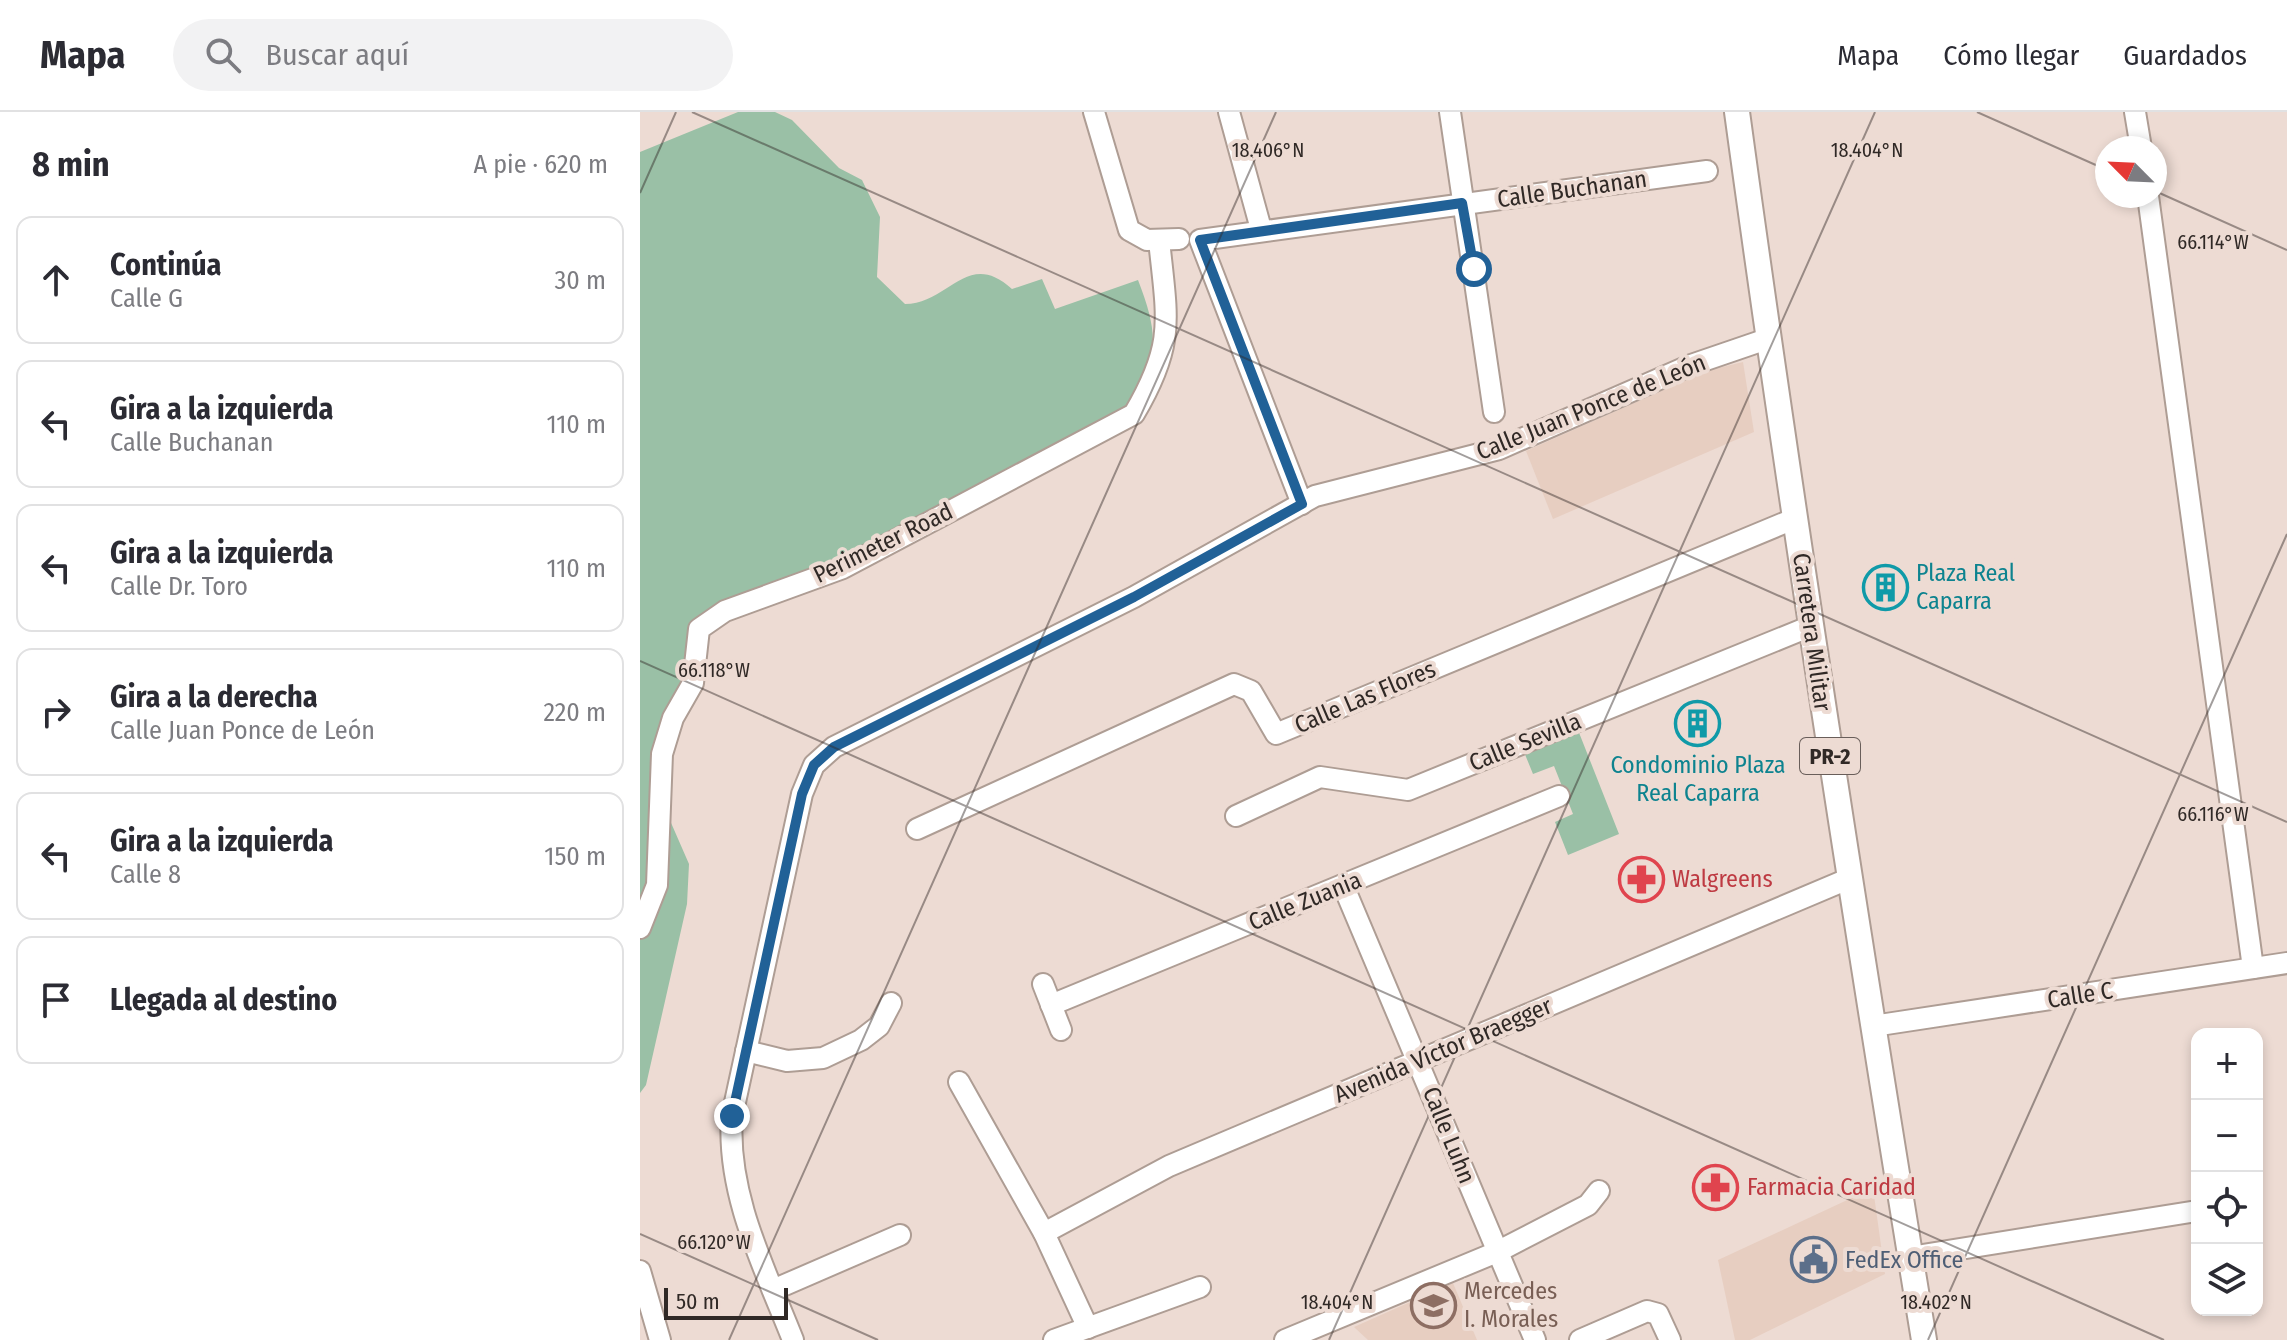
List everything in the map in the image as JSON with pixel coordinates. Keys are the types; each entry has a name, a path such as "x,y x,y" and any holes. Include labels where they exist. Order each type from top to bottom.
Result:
{"main road":[{"name":"Carretera Militar","path":"1737,112 1767,339 1848,879 1924,1340"}],"street":[{"name":"Perimeter Road","path":"640,928 657,885 662,754 673,718 693,683 699,629 725,611 843,568 1134,414 1156,377 1168,330 1169,240 1136,237 1129,230 1094,112"},
{"path":"1229,112 1261,229"},
{"path":"1450,112 1494,412"},
{"path":"2135,112 2139,136"},
{"name":"Calle Buchanan","path":"1302,504 1200,240 1261,229 1707,171"},
{"path":"2150,208 2253,968"},
{"name":"Calle Juan Ponce de León","path":"746,1051 802,794 814,765 834,747 1134,597 1315,496 1499,449 1691,365 1767,339"},
{"name":"Calle Las Flores","path":"917,829 1234,684 1251,691 1276,734 1796,518"},
{"name":"Calle Sevilla","path":"1236,816 1320,777 1408,790 1811,626"},
{"name":"Calle Zuania","path":"1051,1005 1559,796"},
{"name":"Avenida Víctor Braegger","path":"1044,1233 1169,1166 1848,879"},
{"name":"Calle Luhn","path":"1343,885 1535,1340"},
{"name":"Calle C","path":"1873,1026 2287,963"},
{"path":"1043,984 1061,1030"},
{"path":"793,1340 749,1227 731,1158 732,1116 746,1051 787,1061 823,1058 861,1040 879,1026 891,1003"},
{"path":"959,1082 1044,1233 1088,1328"},
{"path":"1285,1340 1497,1252 1588,1205 1599,1191"},
{"path":"1910,1257 2191,1212"},
{"path":"773,1290 900,1235"},
{"path":"640,1271 660,1340"},
{"path":"1054,1340 1200,1287"},
{"path":"1580,1340 1647,1311 1658,1314 1670,1340"}],"shaded area":[{"path":"1743,362 1754,432 1553,519 1526,451 1706,371"},
{"path":"1873,1188 1885,1274 1750,1340 1735,1340 1718,1260"},
{"name":"Mercedes I. Morales","path":"1453,1283 1477,1340 1368,1340 1354,1327"}],"green space":[{"path":"738,112 775,112 792,120 839,168 862,180 880,217 877,277 905,304 920,302 958,281 982,274 996,278 1012,289 1042,279 1055,309 1138,280 1151,320 1152,350 1143,379 1122,414 806,577 703,617 667,759 665,809 689,864 687,904 646,1085 640,1093 640,152"},
{"path":"1576,725 1619,834 1568,855 1555,822 1573,814 1554,766 1533,774 1522,747"}],"place":[{"name":"Plaza Real Caparra","path":"1885,587"},
{"name":"Condominio Plaza Real Caparra","path":"1698,723"},
{"name":"Walgreens","path":"1641,879"},
{"name":"Farmacia Caridad","path":"1716,1187"},
{"name":"FedEx Office","path":"1814,1260"},
{"name":"Mercedes I. Morales","path":"1433,1305"}],"route":[{"path":"732,1116 802,794 814,765 834,747 1134,597 1302,504 1200,240 1462,203 1474,269"}]}
